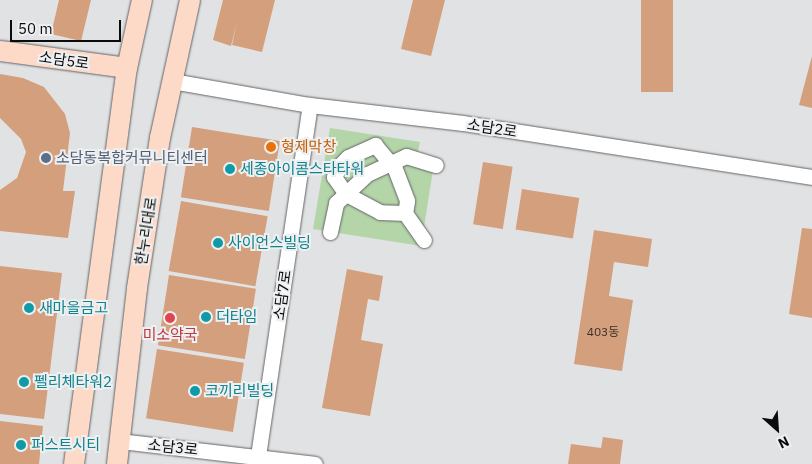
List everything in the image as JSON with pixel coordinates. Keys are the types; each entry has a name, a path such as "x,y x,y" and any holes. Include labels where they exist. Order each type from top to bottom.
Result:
{"street":[{"path":"74,464 127,68 142,0"},
{"name":"한누리대로","path":"117,464 137,288 160,138 190,0"},
{"name":"소담5로","path":"0,51 127,68"},
{"name":"소담2로","path":"172,81 310,105 463,123 812,177"},
{"name":"소담7로","path":"258,456 310,105"},
{"path":"405,213 380,212 346,194 334,177 348,157 375,145 390,163 407,201 405,213 424,240"},
{"path":"330,232 336,203 367,174 406,156 436,165"},
{"name":"소담3로","path":"120,441 316,464"}],"green space":[{"path":"330,128 420,142 415,166 433,170 421,246 313,229"}],"building":[{"path":"59,0 91,0 81,41 51,34"},
{"path":"223,0 275,0 262,52 232,45 237,22 231,46 213,40"},
{"path":"413,0 445,0 431,56 401,49"},
{"path":"641,0 673,0 673,92 641,92"},
{"path":"812,56 812,108 799,105"},
{"name":"소담동복합커뮤니티센터","path":"0,74 23,78 44,87 65,114 70,133 63,191 75,191 68,238 0,231 0,190 17,178 26,152 21,139 0,118"},
{"name":"세종아이콤스타타워","path":"192,127 280,141 269,211 181,197"},
{"path":"483,162 513,167 503,229 473,224"},
{"path":"522,189 579,198 573,239 516,229"},
{"name":"사이언스빌딩","path":"181,201 268,216 255,286 169,271"},
{"path":"802,228 812,229 812,318 789,314"},
{"path":"594,230 652,239 648,267 614,262 609,296 633,300 622,371 574,364"},
{"path":"0,266 62,273 44,419 0,414"},
{"path":"347,269 383,276 379,301 368,299 361,340 383,344 370,416 322,408"},
{"name":"더타임","path":"169,275 256,289 245,359 158,345"},
{"name":"코끼리빌딩","path":"157,349 244,363 233,432 146,418"},
{"name":"퍼스트시티","path":"0,421 43,426 39,464 0,464"},
{"path":"603,437 623,440 620,464 568,464 571,444 601,448"}],"place":[{"name":"형제막창","path":"271,147"},
{"name":"소담동복합커뮤니티센터","path":"46,158"},
{"name":"세종아이콤스타타워","path":"230,169"},
{"name":"사이언스빌딩","path":"218,243"},
{"name":"새마을금고","path":"29,308"},
{"name":"더타임","path":"206,317"},
{"name":"미소약국","path":"170,318"},
{"name":"펠리체타워2","path":"24,382"},
{"name":"코끼리빌딩","path":"195,391"},
{"name":"퍼스트시티","path":"21,445"}]}
